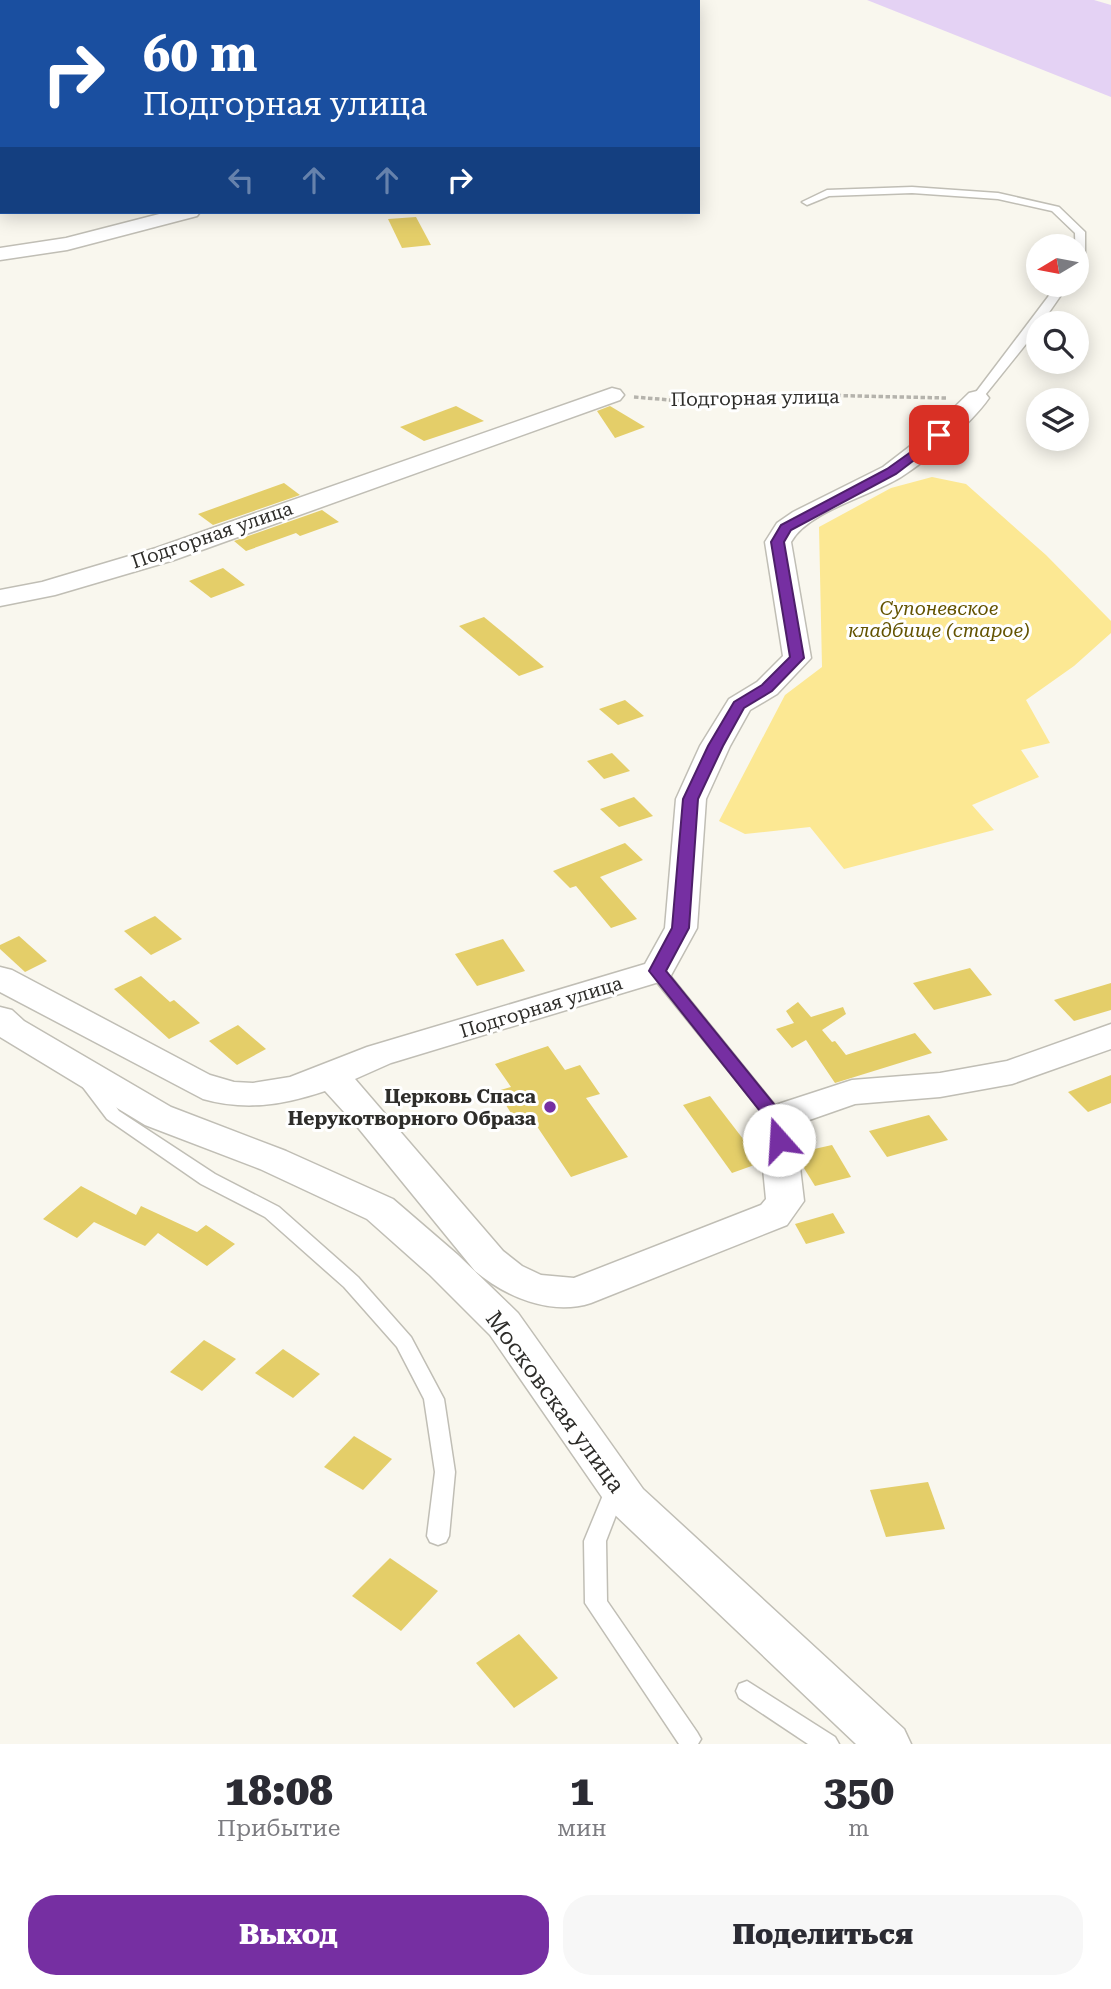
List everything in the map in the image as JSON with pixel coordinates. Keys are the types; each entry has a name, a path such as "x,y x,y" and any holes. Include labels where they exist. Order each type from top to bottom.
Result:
{"street":[{"path":"0,254 68,244 182,214"},
{"name":"Подгорная улица","path":"0,598 46,589 165,554 612,395"},
{"path":"657,971 681,928 691,799 715,746 739,705 767,688 797,658 778,542 786,528 802,517 892,472 939,435 977,398"},
{"name":"Подгорная улица","path":"0,978 199,1086 226,1095 263,1095 292,1090 380,1055 657,971"},
{"name":"Московская улица","path":"0,1018 12,1029 158,1116 273,1160 380,1209 444,1265 504,1324 628,1501 888,1744"},
{"path":"331,1076 368,1115 450,1218 505,1276 551,1294 577,1293 774,1215 785,1201 776,1118 852,1092 940,1085 1012,1072 1111,1036"}],"lane":[{"path":"807,202 827,194 912,190 998,196 1055,208 1080,234"},
{"path":"977,398 1054,298"},
{"path":"657,971 776,1118"},
{"path":"75,1066 113,1115 208,1179 272,1212 351,1282 404,1342 435,1398 445,1472 438,1536"},
{"path":"616,1486 596,1541 596,1603 690,1739"},
{"path":"747,1691 827,1744"}],"path":[{"name":"Подгорная улица","path":"612,395 682,401 770,394 815,397 977,398"}],"green space":[{"name":"Супоневское кладбище (старое)","path":"932,477 966,484 1046,555 1111,621 1111,633 1074,666 1026,700 1050,743 1021,750 1039,777 972,805 994,830 844,869 810,827 745,834 719,821 785,695 822,667 819,527 891,488"}],"shaded area":[{"path":"867,0 1094,0 1111,5 1111,97"}],"building":[{"path":"416,217 431,245 402,248 388,219"},
{"path":"456,406 484,421 424,441 400,427"},
{"path":"610,406 645,427 615,438 597,411"},
{"path":"284,483 300,495 213,525 198,514"},
{"path":"322,510 339,522 300,536 296,533 246,551 234,541"},
{"path":"223,568 245,585 211,598 189,581"},
{"path":"484,617 544,667 519,676 459,626"},
{"path":"625,700 644,716 618,725 599,709"},
{"path":"612,753 630,771 604,779 587,761"},
{"path":"634,797 653,816 619,827 600,809"},
{"path":"625,843 643,860 600,877 637,919 611,928 576,886 570,888 553,871"},
{"path":"155,916 182,939 151,955 124,931"},
{"path":"19,936 47,961 25,972 0,949 0,945"},
{"path":"503,939 525,971 477,986 455,954"},
{"path":"970,968 992,995 934,1010 913,983"},
{"path":"141,976 170,1002 174,1000 200,1023 169,1039 114,989"},
{"path":"1111,983 1111,1010 1074,1021 1054,1000"},
{"path":"798,1002 811,1017 843,1007 846,1014 822,1030 846,1055 915,1033 932,1053 835,1083 806,1040 792,1048 776,1029 794,1023 786,1011"},
{"path":"238,1025 266,1049 237,1065 209,1041"},
{"name":"Церковь Спаса Нерукотворного Образа","path":"548,1046 565,1070 580,1065 600,1094 586,1098 628,1157 571,1177 530,1116 516,1121 497,1091 511,1087 495,1064"},
{"path":"1111,1075 1111,1103 1088,1112 1068,1092"},
{"path":"710,1096 760,1163 732,1173 683,1105"},
{"path":"929,1115 948,1140 887,1157 869,1131"},
{"path":"832,1145 851,1177 815,1186 802,1165 801,1152"},
{"path":"81,1186 136,1215 141,1206 197,1232 206,1225 235,1244 207,1266 158,1233 145,1246 94,1222 77,1238 43,1219"},
{"path":"833,1213 845,1233 806,1244 795,1224"},
{"path":"204,1340 236,1359 202,1391 170,1372"},
{"path":"283,1349 320,1374 293,1398 255,1373"},
{"path":"354,1436 392,1459 363,1490 324,1467"},
{"path":"928,1482 945,1529 886,1537 870,1490"},
{"path":"390,1558 438,1591 401,1631 352,1596"},
{"path":"519,1634 558,1678 514,1708 476,1663"}],"place":[{"name":"Церковь Спаса Нерукотворного Образа","path":"550,1107"}],"route":[{"path":"779,1140 776,1118 657,971 681,928 691,799 715,746 739,705 767,688 797,658 778,542 786,528 802,517 892,472 939,435"}]}
